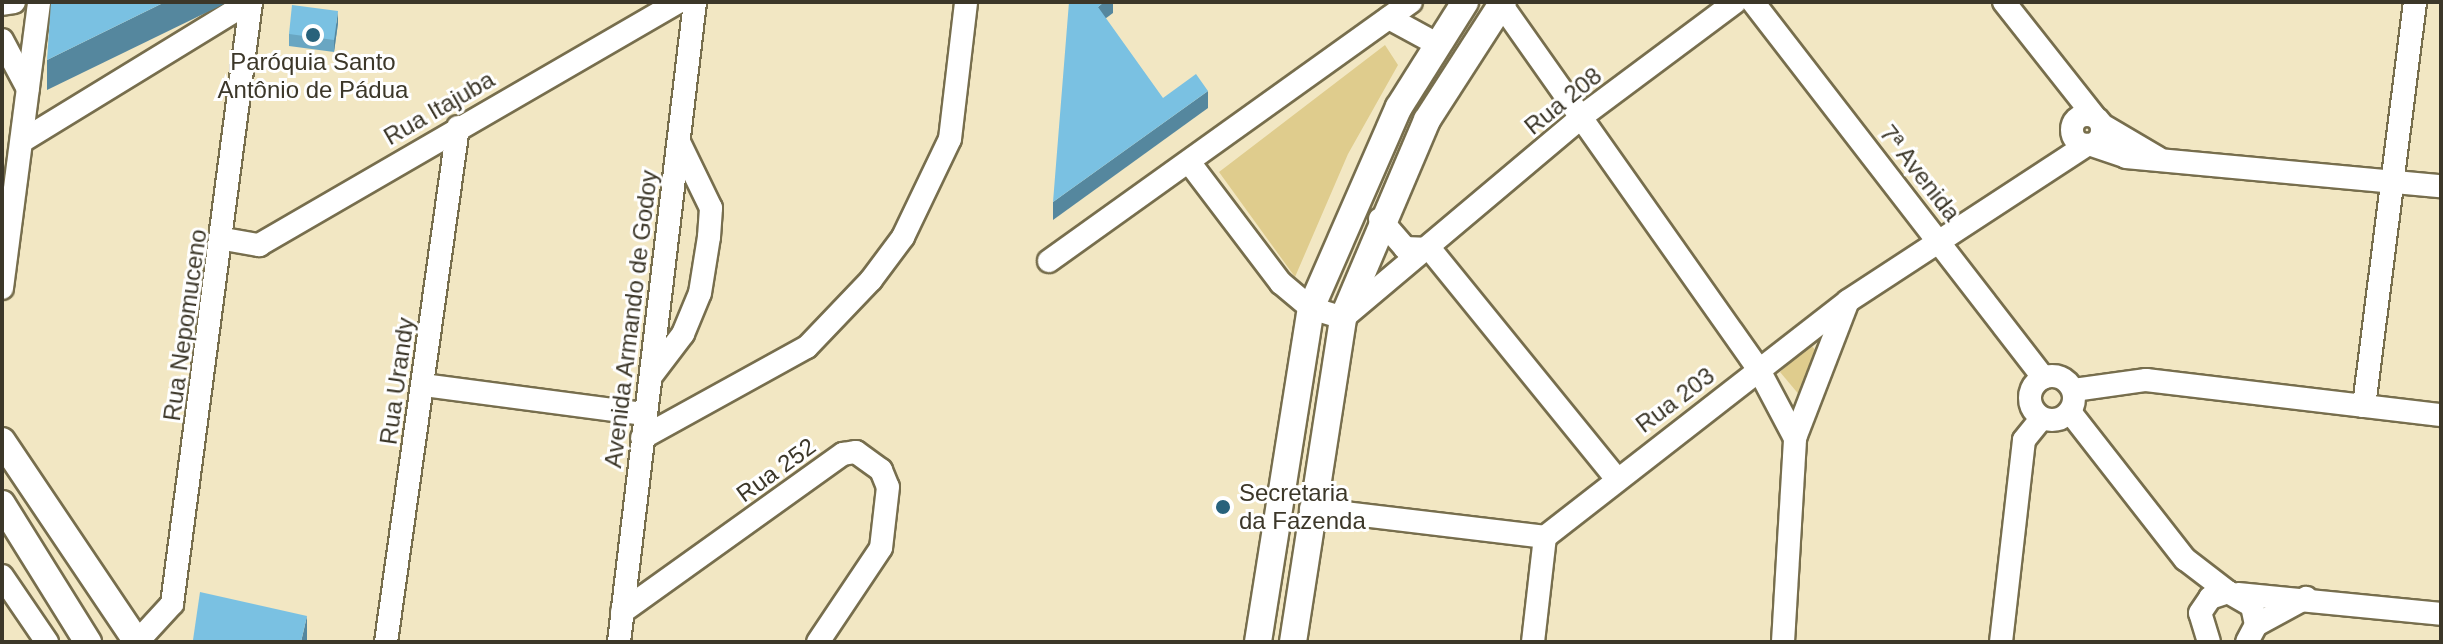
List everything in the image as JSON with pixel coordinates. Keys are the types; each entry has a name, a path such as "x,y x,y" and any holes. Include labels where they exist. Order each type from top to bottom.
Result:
{"main road":[{"path":"1258,642 1311,308 1350,205 1435,43 1465,2"},
{"path":"1293,642 1311,509 1343,318 1380,219 1460,59 1502,3"},
{"path":"2,441 137,642"},
{"path":"2,504 88,642"}],"street":[{"path":"2,4 14,2"},
{"path":"2,288 39,2"},
{"path":"22,141 73,104 250,2"},
{"name":"Rua Nepomuceno","path":"137,642 172,604 224,239 250,2"},
{"name":"Rua Itajuba","path":"224,239 259,245 678,2"},
{"name":"Avenida Armando de Godoy","path":"619,642 695,2"},
{"path":"642,438 807,347 879,269 950,139 966,2"},
{"path":"1049,261 1411,2"},
{"name":"Rua 208","path":"1343,318 1430,249 1585,114 1735,2"},
{"name":"7ª Avenida","path":"1753,2 2044,378"},
{"path":"2004,2 2067,80 2087,130 2163,160 2441,186"},
{"path":"2364,406 2396,180 2415,2"},
{"path":"1502,3 1585,114 1759,370 1795,438"},
{"path":"1389,18 1435,43"},
{"path":"2,40 28,89 73,104"},
{"name":"Rua Urandy","path":"386,642 458,127"},
{"name":"Rua 203","path":"1545,537 1615,477 1848,301 1937,237 2034,175 2087,130"},
{"path":"650,376 683,334 700,293 709,237 711,208 679,142"},
{"path":"1189,162 1281,283 1311,308 1343,318"},
{"path":"1380,219 1405,248 1430,249 1615,477"},
{"path":"1783,642 1795,438 1848,301"},
{"path":"2042,418 2030,394 2044,378 2064,379 2072,401 2185,559 2204,605 2203,639"},
{"path":"2001,642 2024,440 2042,418 2072,401 2146,380 2441,415"},
{"path":"424,385 645,414"},
{"name":"Rua 252","path":"622,612 843,454 856,452 881,470 888,487 881,548 818,642"},
{"path":"1311,509 1545,537 1533,642"},
{"path":"2185,559 2252,606 2253,636"},
{"path":"2,576 47,642"},
{"path":"2204,605 2233,593 2307,598 2441,614"},
{"path":"2253,636 2307,598"}],"shaded area":[{"path":"1385,45 1398,65 1348,154 1295,277 1219,172"},
{"path":"1810,344 1818,353 1801,397 1780,372"}],"building":[{"path":"51,2 165,2 47,60"},
{"path":"1069,2 1104,2 1098,7 1163,98 1196,74 1208,91 1053,202"},
{"path":"292,5 338,11 334,40 289,34"},
{"path":"200,592 307,616 301,642 194,642"}],"place":[{"name":"Paróquia Santo Antônio de Pádua","path":"313,35"},
{"name":"Secretaria da Fazenda","path":"1223,507"}]}
